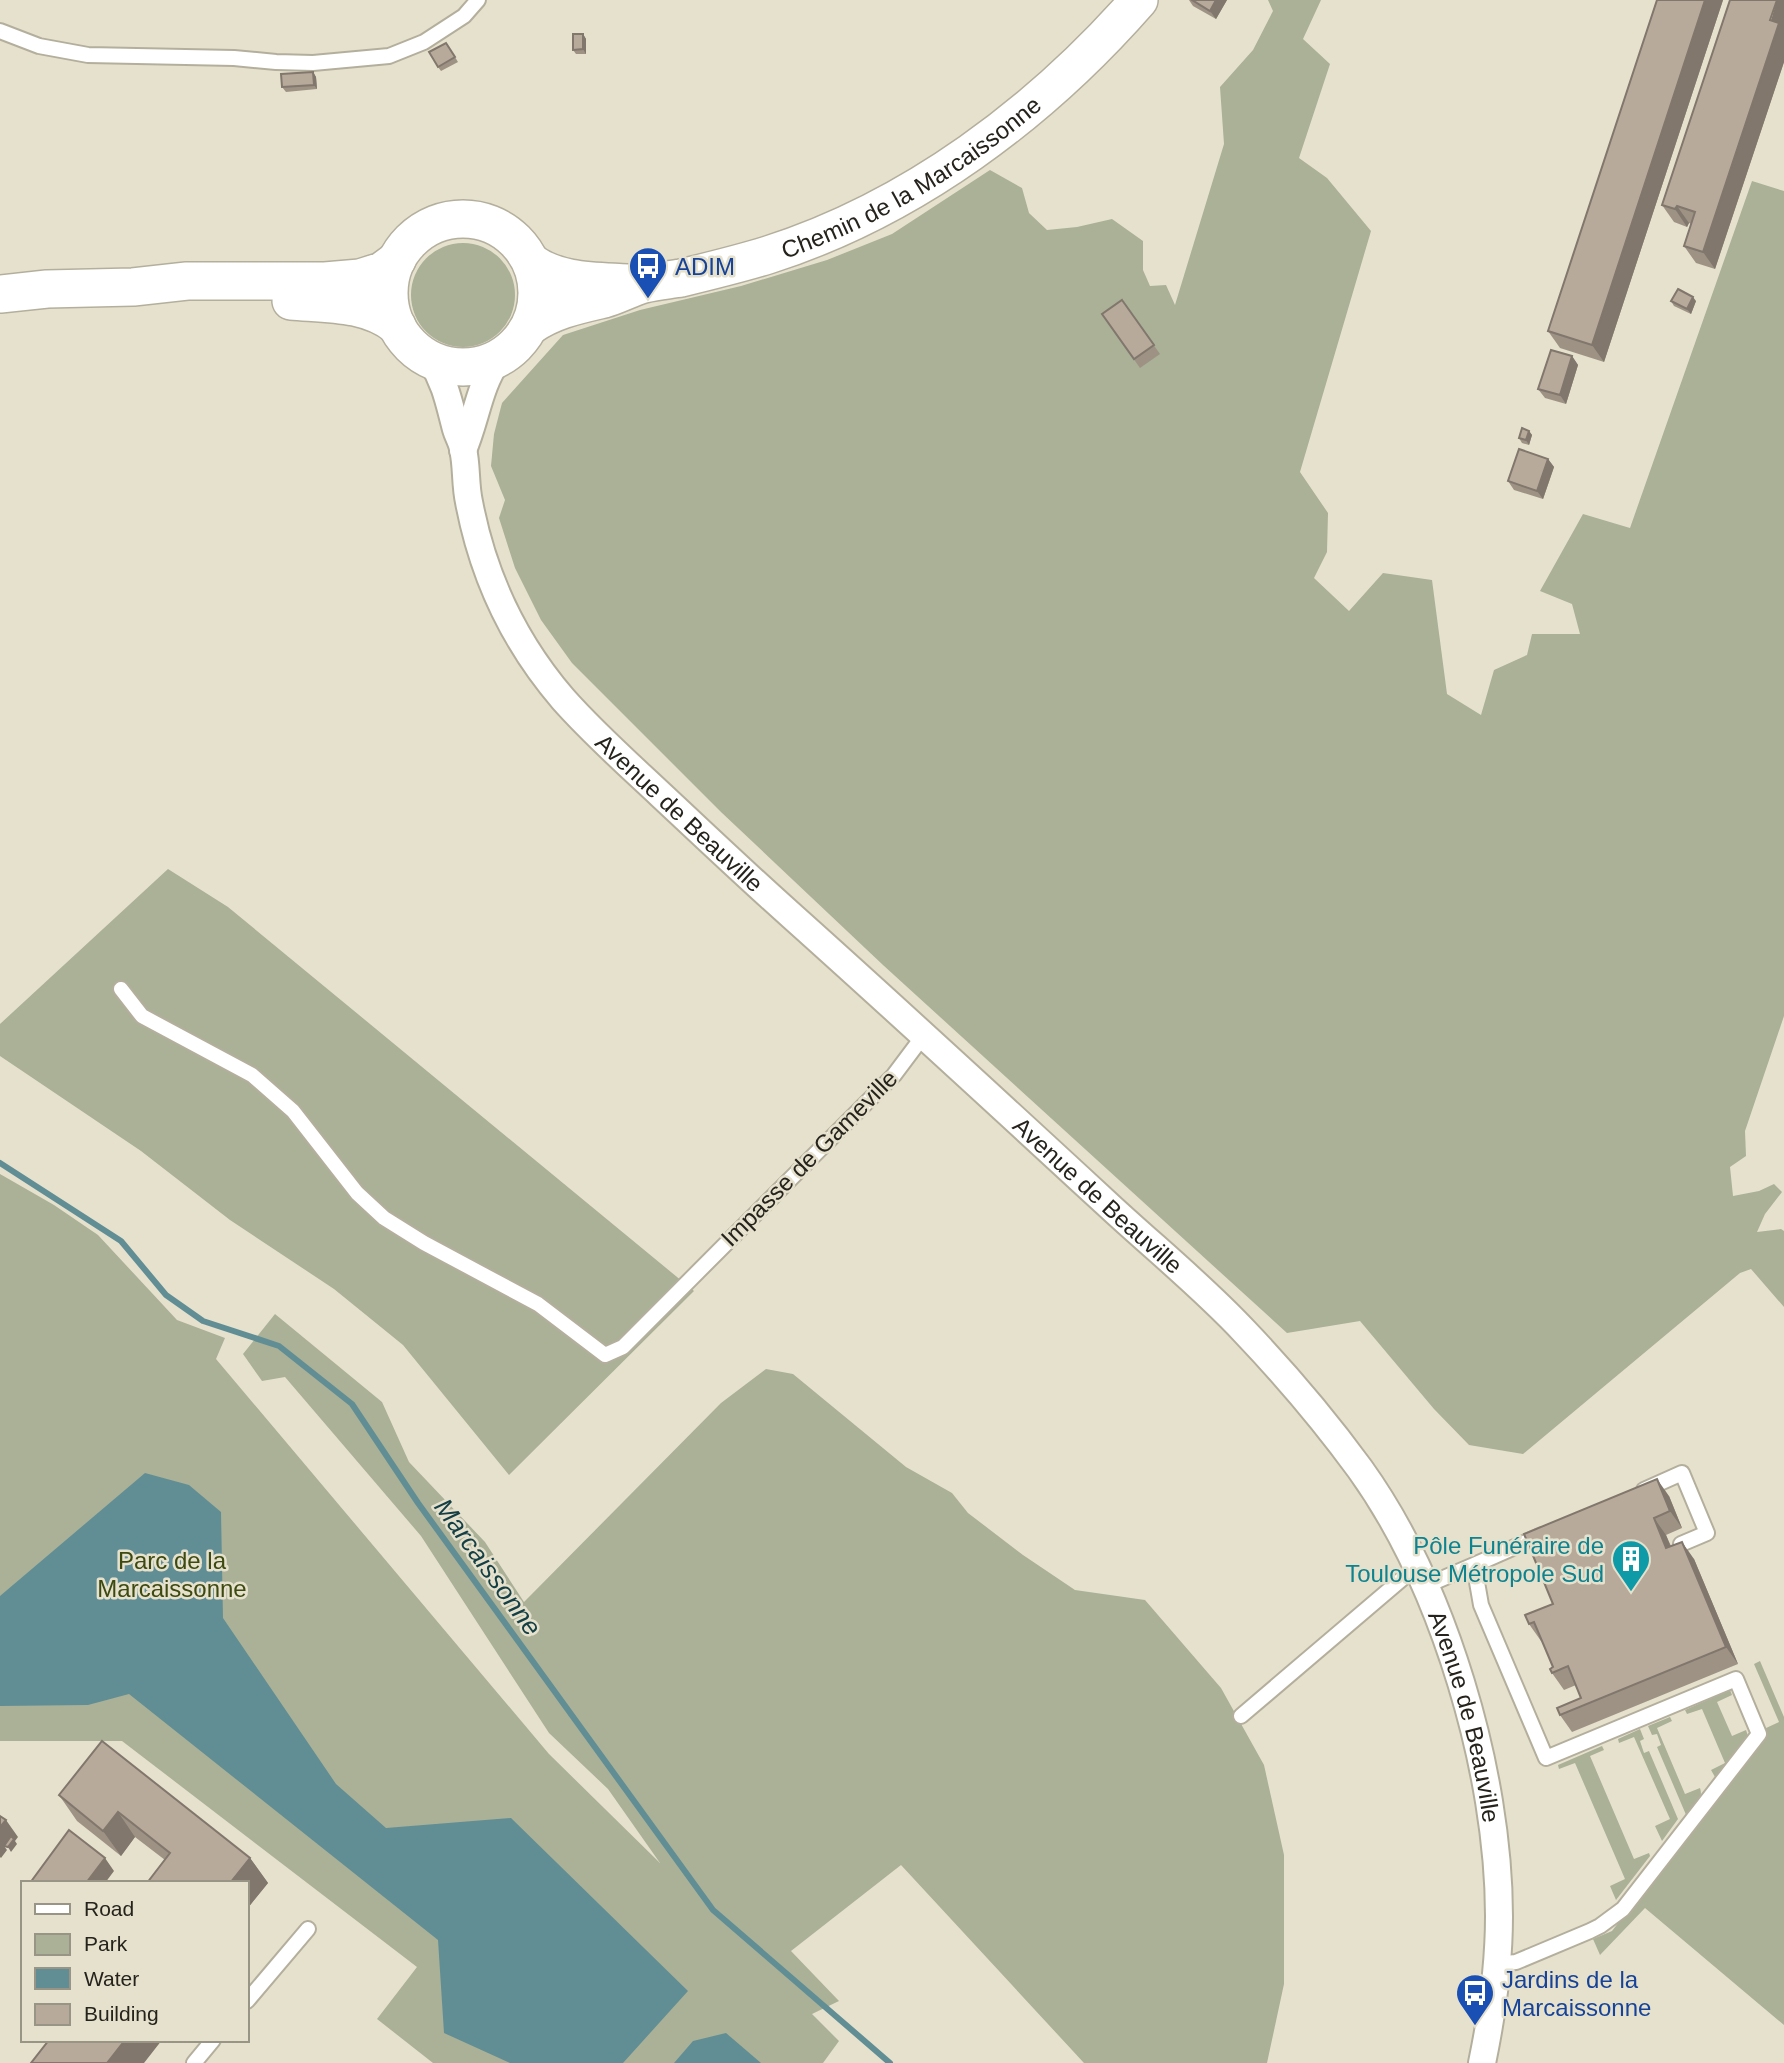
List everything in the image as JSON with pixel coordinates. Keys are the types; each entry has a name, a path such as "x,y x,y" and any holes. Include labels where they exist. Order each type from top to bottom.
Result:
{"main road":[{"name":"Chemin de la Marcaissonne","path":"530,326 555,312 608,298 644,284 724,268 813,239 852,222 925,182 1011,122 1066,76 1139,0"},
{"path":"464,219 485,223 504,231 520,245 531,262 538,294 536,310 522,339 498,359 465,368 448,366 432,360 406,340 397,326 392,313 389,286 397,260 409,243 425,230 444,222 464,219"},
{"path":"0,294 47,289 133,288 187,281 325,281 360,278 382,271 397,260"},
{"name":"Chemin de la Marcaissonne","path":"531,262 541,269 565,277 644,284"},
{"path":"133,288 361,308 384,316 397,326"}],"street":[{"name":"Avenue de Beauville","path":"463,450 488,373 498,359"},
{"name":"Avenue de Beauville","path":"432,360 450,398 463,450 467,494 474,528 496,596 524,649 556,690 643,778 757,885 1243,1329 1305,1400 1361,1471 1420,1577 1438,1618 1473,1721 1492,1831 1499,1913 1497,1964 1482,2063"}],"lane":[{"path":"0,31 39,46 88,55 234,58 313,63 389,56 424,42 464,16 478,0"},
{"name":"Impasse de Gameville","path":"121,989 142,1016 251,1075 283,1102 357,1193 384,1218 424,1243 538,1304 605,1355 623,1347 894,1075 924,1035"},
{"path":"1633,1495 1682,1473 1707,1534 1681,1544"},
{"path":"1241,1716 1420,1577 1474,1565 1559,1527"},
{"path":"1474,1565 1481,1605 1546,1758 1736,1679 1759,1734 1623,1909 1590,1931 1516,1962 1497,1964"},
{"path":"248,2000 308,1929"},
{"path":"194,2063 211,2042"}],"green space":[{"path":"1268,0 1321,0 1303,39 1330,64 1299,158 1327,178 1371,231 1300,472 1328,513 1327,552 1314,578 1349,611 1383,573 1432,580 1447,694 1481,715 1494,670 1527,655 1532,634 1580,634 1572,604 1540,591 1583,514 1630,528 1752,181 1784,191 1784,1016 1745,1131 1746,1156 1730,1167 1733,1196 1759,1191 1774,1184 1782,1192 1765,1214 1757,1232 1781,1229 1784,1231 1784,1307 1751,1269 1740,1273 1523,1454 1469,1445 1434,1409 1360,1321 1287,1333 883,965 721,812 572,663 541,620 515,568 499,518 505,500 491,466 494,434 502,403 563,335 640,310 741,286 827,260 892,234 990,170 1022,188 1029,213 1047,230 1112,219 1143,241 1143,270 1150,286 1166,285 1175,305 1224,144 1220,87 1253,50 1273,11"},
{"path":"463,243 483,247 500,258 511,275 515,295 511,315 500,332 483,343 463,347 443,343 426,332 415,315 411,295 415,275 426,258 443,247"},
{"path":"168,869 228,907 694,1291 509,1475 403,1345 334,1289 230,1220 141,1151 0,1056 0,1024"},
{"name":"Parc de la Marcaissonne","path":"0,1174 54,1205 98,1235 177,1320 225,1338 216,1359 549,1754 660,1863 608,1789 549,1733 421,1536 285,1377 262,1381 243,1354 275,1314 382,1402 409,1462 485,1542 524,1602 721,1403 766,1369 793,1374 906,1467 952,1493 968,1513 1075,1590 1145,1600 1221,1688 1264,1765 1284,1855 1284,1984 1267,2063 1084,2063 901,1865 791,1951 839,2001 812,2014 839,2041 823,2063 433,2063 377,2019 417,1967 122,1741 0,1741"},
{"path":"1760,1661 1784,1717 1784,2025 1645,1908 1600,1955 1593,1939 1612,1931 1765,1733 1764,1729 1779,1722 1754,1664"},
{"path":"1730,1690 1732,1695 1717,1702 1732,1736 1746,1730 1748,1736 1715,1777 1711,1770 1725,1763 1702,1709 1687,1714 1685,1710"},
{"path":"1670,1717 1672,1721 1657,1728 1685,1794 1700,1788 1701,1792 1698,1804 1687,1817 1657,1747 1661,1745 1657,1734 1652,1735 1648,1726"},
{"path":"1640,1729 1644,1739 1640,1741 1644,1753 1649,1751 1678,1819 1662,1841 1655,1826 1670,1819 1634,1737 1619,1743 1618,1739"},
{"path":"1602,1746 1604,1750 1590,1756 1634,1859 1649,1853 1650,1856 1616,1900 1610,1886 1625,1879 1575,1763 1559,1769 1558,1765"}],"water":[{"path":"145,1473 189,1485 221,1512 223,1618 336,1784 386,1828 511,1818 688,1991 623,2063 510,2063 444,2033 438,1940 129,1694 88,1705 0,1706 0,1596"},
{"path":"726,2033 761,2063 674,2063 693,2041"}],"building":[{"path":"1192,0 1216,0 1210,11"},
{"path":"1657,0 1705,0 1592,345 1548,331"},
{"path":"1730,0 1777,0 1770,20 1779,23 1703,252 1684,246 1695,212 1677,206 1675,209 1662,205"},
{"path":"573,34 583,34 583,49 573,50"},
{"path":"446,43 455,57 438,67 429,52"},
{"path":"313,72 314,85 282,87 281,74"},
{"path":"1678,289 1693,297 1687,309 1671,301"},
{"path":"1122,300 1154,345 1134,359 1102,314"},
{"path":"1551,350 1572,356 1560,395 1538,389"},
{"path":"1522,428 1529,431 1526,440 1519,438"},
{"path":"1519,449 1548,459 1537,491 1508,481"},
{"name":"Pôle Funéraire de Toulouse Métropole Sud","path":"1657,1479 1670,1511 1654,1518 1666,1548 1682,1542 1726,1647 1560,1715 1557,1708 1581,1698 1568,1666 1552,1673 1550,1669 1553,1667 1534,1622 1529,1624 1525,1615 1553,1604 1524,1534"},
{"path":"102,1741 250,1858 232,1881 149,1881 170,1853 118,1812 103,1831 59,1795"},
{"path":"0,1816 6,1820 0,1827"},
{"path":"69,1830 105,1858 88,1881 31,1881"},
{"path":"11,1836 14,1839 8,1847 4,1846"},
{"path":"47,2042 123,2042 107,2063 31,2063"}],"waterway":[{"name":"Marcaissonne","path":"0,1163 121,1241 166,1295 203,1321 279,1346 352,1404 418,1503 713,1910 890,2063"}],"place":[{"name":"ADIM","path":"648,300"},
{"name":"Pôle Funéraire de Toulouse Métropole Sud","path":"1631,1593"},
{"name":"Jardins de la Marcaissonne","path":"1475,2027"}]}
